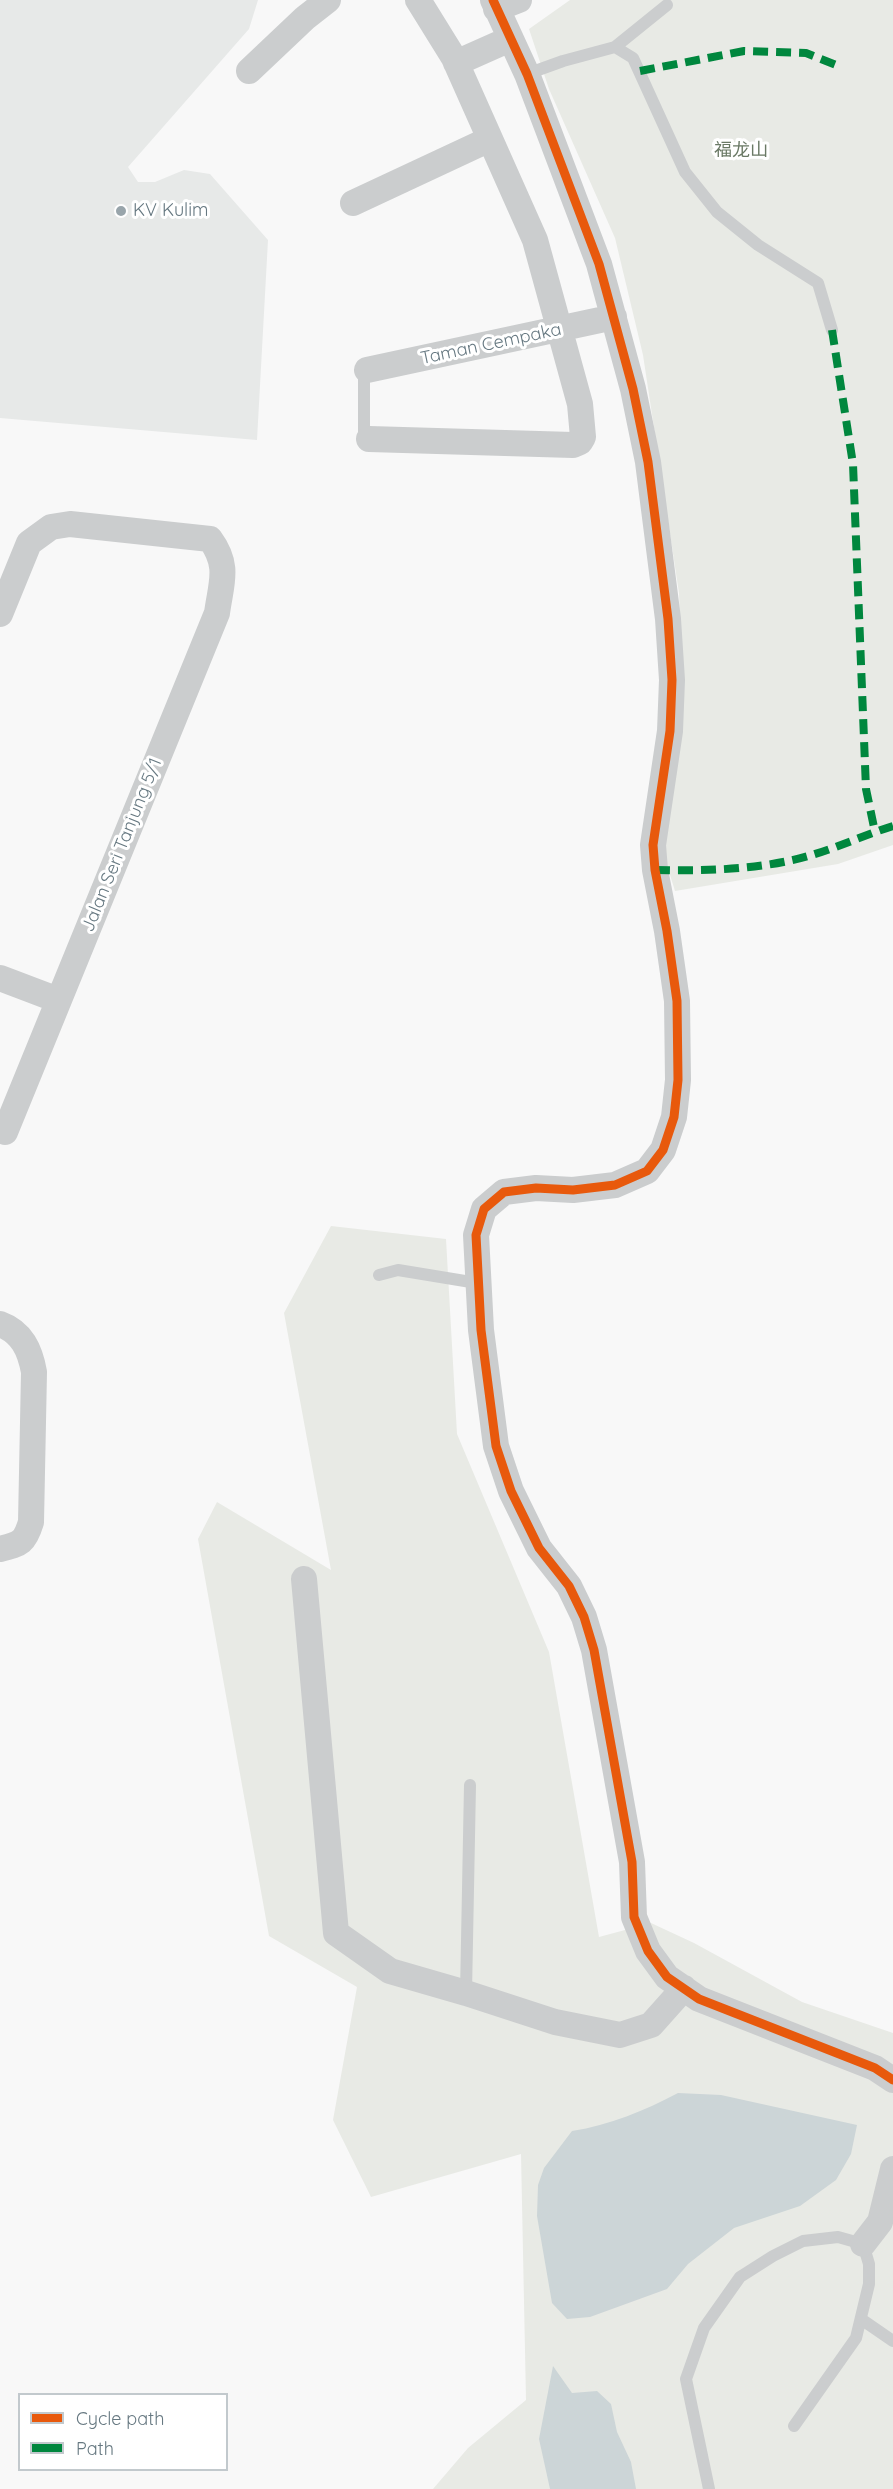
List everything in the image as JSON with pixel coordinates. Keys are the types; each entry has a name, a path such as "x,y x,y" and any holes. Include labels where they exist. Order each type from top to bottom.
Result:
{"street":[{"path":"249,71 305,18 328,0"},
{"path":"369,439 573,445 580,442 583,437 580,404 535,240 456,63 418,0"},
{"path":"502,3 510,39 527,74 599,264 633,389 648,462 668,619 672,680 670,731 653,845 676,1001 678,1080 674,1117 663,1150 647,1171 615,1185 573,1190 536,1188 504,1192 484,1209 476,1235 477,1283 496,1446 510,1491 539,1548 569,1586 584,1617 594,1650 632,1862 634,1917 648,1951 667,1977 699,1999 875,2068 893,2080"},
{"path":"456,63 510,39"},
{"path":"353,204 490,140"},
{"name":"Taman Cempaka","path":"367,370 614,317"},
{"name":"Jalan Seri Tanjung 5/1","path":"0,614 29,543 45,530 70,524 210,539 221,554 223,573 217,613 4,1132"},
{"path":"0,978 58,1000"},
{"path":"0,1549 15,1545 26,1537 31,1522 33,1372 31,1354 9,1329"},
{"path":"304,1579 336,1933 390,1971 555,2022 620,2035 651,2025 684,1989"},
{"path":"862,2244 880,2222 893,2169"}],"lane":[{"path":"527,74 563,61 615,47 667,5"},
{"path":"615,47 633,58 685,172 717,212 758,245 818,283 832,330"},
{"path":"367,370 364,377 364,434 369,439"},
{"path":"379,1275 398,1270 477,1283"},
{"path":"466,1993 470,1785"},
{"path":"709,2489 686,2379 704,2328 740,2277 773,2256 803,2241 838,2237 862,2244 869,2264 869,2284 856,2338 794,2426"},
{"path":"861,2319 893,2342"}],"shaded area":[{"name":"KV Kulim","path":"0,0 258,0 249,29 128,167 138,182 155,182 184,170 210,174 268,240 257,440 0,418"},
{"path":"678,2093 721,2095 857,2125 851,2154 836,2180 800,2206 734,2228 688,2264 667,2289 590,2317 567,2319 552,2303 537,2216 538,2185 544,2168 572,2131 626,2117"},
{"path":"553,2366 572,2393 597,2391 611,2404 617,2432 631,2462 636,2489 550,2489 539,2439"}],"green space":[{"name":"福龙山","path":"570,0 893,0 893,845 838,864 675,891 663,852 683,700 679,593 643,355 615,238 549,89 529,29"},
{"path":"331,1226 446,1239 457,1434 549,1652 599,1937 651,1923 694,1943 802,2002 893,2033 893,2489 433,2489 468,2448 526,2400 521,2154 371,2197 333,2120 357,1987 269,1936 198,1539 217,1502 331,1570 284,1313"}],"marked path":[{"path":"640,71 744,51 806,53 841,67"},
{"path":"832,330 853,464 866,789 875,832"},
{"path":"655,870 722,869 772,864 815,854 893,826"}],"cycle path":[{"path":"493,0 527,74 599,264 633,389 648,462 668,619 672,680 670,731 653,845 655,870 677,1001 678,1080 674,1117 663,1150 647,1171 615,1185 573,1190 536,1188 504,1192 484,1209 476,1235 481,1330 496,1446 511,1491 539,1548 569,1586 584,1617 594,1650 632,1862 634,1917 648,1951 667,1977 699,1999 875,2068 893,2080"}],"place":[{"name":"KV Kulim","path":"121,211"}]}
